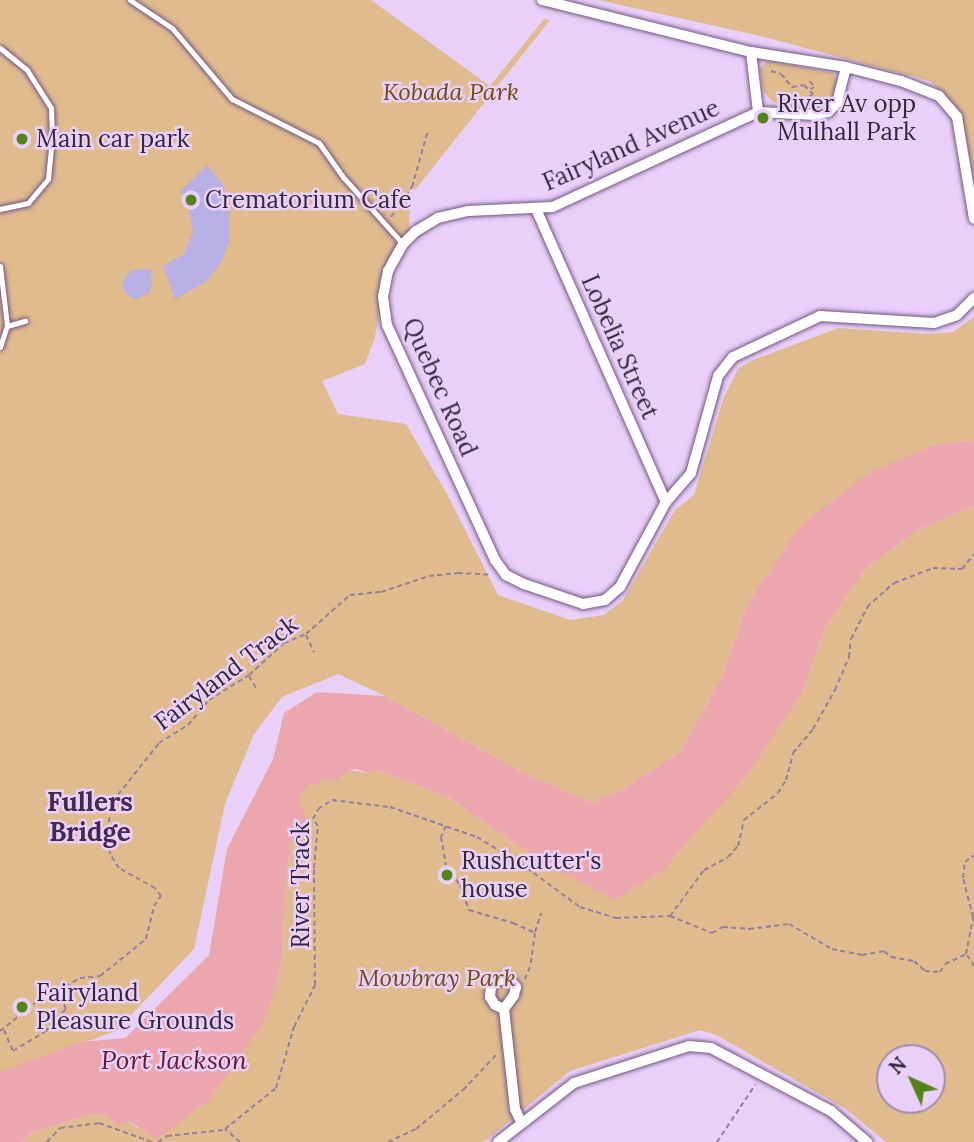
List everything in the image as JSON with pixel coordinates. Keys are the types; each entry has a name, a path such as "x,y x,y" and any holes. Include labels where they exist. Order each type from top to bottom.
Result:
{"street":[{"path":"541,0 751,52 846,67 924,89 939,96 957,117 974,219"},
{"path":"751,52 758,112 782,111 816,115 828,112 837,103 846,67"},
{"name":"Fairyland Avenue","path":"403,244 416,230 438,218 468,211 552,207 758,112"},
{"name":"Lobelia Street","path":"536,209 666,502"},
{"name":"Quebec Road","path":"403,244 388,271 383,297 387,325 495,560 506,575"},
{"path":"506,575 583,604 605,600 620,587 666,502 691,473 718,376 733,358 820,316 934,323 957,315 974,298"},
{"path":"504,1009 491,1002 491,987 496,981 508,978 516,987 504,1009 515,1110 521,1122"},
{"path":"498,1142 575,1083 689,1046 711,1048 831,1111 867,1142"}],"lane":[{"path":"130,0 172,28 232,99 319,143 384,226 403,244"},
{"path":"0,48 27,70 51,108 52,138 48,179 27,203 0,209"},
{"path":"0,266 7,326 0,346"},
{"path":"7,326 25,321"}],"path":[{"path":"771,71 781,74 792,87 804,85 811,90"},
{"path":"785,80 790,79"},
{"path":"782,111 789,99 811,98 811,90 814,87 810,81"},
{"path":"384,226 412,187 428,130"},
{"path":"670,916 704,870 727,857 738,846 744,820 778,793 786,780 793,753 813,729 835,690 849,657 851,639 859,620 888,587 933,569 961,569 974,554"},
{"name":"Fairyland Track","path":"2,1030 49,992 58,991 80,978 100,976 146,939 154,906 161,895 155,888 119,868 110,854 107,830 113,801 159,743 188,725 209,700 249,675 284,643 306,634 351,595 380,592 429,576 460,573 506,575"},
{"path":"306,634 314,652"},
{"path":"249,675 257,690"},
{"name":"River Track","path":"225,1129 276,1088 294,1027 316,985 314,868 318,826 313,819 318,809 332,800 390,807 477,837 520,863 580,907 598,913 633,919 665,915 712,933 723,928 749,929 789,924 832,949 862,955 884,951 891,957 914,961 925,971 933,973 940,972 945,964 966,954"},
{"path":"446,825 441,837 446,866 460,885 469,911 513,923 535,933"},
{"path":"974,855 965,862 964,878 973,916 966,954 974,966"},
{"path":"516,987 522,986 530,967 541,913"},
{"path":"2,1030 13,1051 45,1032 66,1009 58,991"},
{"path":"387,1142 416,1129 463,1090 507,1044"},
{"path":"717,1142 761,1074"},
{"path":"47,1142 60,1128 99,1123 152,1142"},
{"path":"158,1142 167,1136 225,1129 240,1142"}],"green space":[{"name":"Kobada Park","path":"0,0 371,0 490,86 544,19 550,20 415,190 410,187 409,231 390,257 375,337 365,364 322,381 338,414 406,424 447,494 498,595 570,620 604,615 623,600 675,510 694,495 724,397 738,369 751,361 838,328 928,334 953,332 974,317 974,440 934,445 800,527 748,603 722,677 680,752 624,789 592,803 518,770 385,696 338,674 282,697 254,734 225,804 194,949 116,1031 0,1073"},
{"path":"598,0 974,0 974,178 962,116 930,81 756,35"},
{"path":"766,62 833,73 838,84 833,99 823,109 815,111 773,102 763,91 760,69"},
{"name":"Mowbray Park","path":"974,506 974,1142 886,1142 846,1109 716,1035 700,1030 570,1071 484,1142 22,1142 32,1132 93,1114 104,1115 120,1125 129,1121 137,1128 276,988 282,956 287,863 292,852 289,845 291,841 301,837 299,801 304,788 321,779 336,781 349,770 368,773 377,770 448,797 547,865 614,899 803,692 824,630 865,569 918,530"}],"water":[{"name":"Port Jackson","path":"974,440 974,506 918,530 865,569 824,630 803,692 749,773 662,871 614,900 547,865 448,797 377,770 368,773 349,770 336,781 321,779 319,784 310,784 304,789 299,801 310,826 289,845 292,851 287,863 282,956 276,988 263,1024 208,1101 157,1139 129,1121 120,1125 104,1115 93,1114 32,1132 22,1142 0,1142 0,1072 80,1042 125,1038 209,955 227,849 273,759 284,713 317,692 385,696 518,770 592,803 624,789 680,752 722,677 748,603 799,527 868,473 934,445"}],"building":[{"path":"207,165 222,183 230,205 230,240 221,262 207,281 175,299 163,266 184,254 193,232 189,209 194,206 180,192"},
{"path":"151,270 152,285 148,294 135,299 126,294 122,284 130,271"}],"place":[{"name":"River Av opp Mulhall Park","path":"763,118"},
{"name":"Main car park","path":"22,139"},
{"name":"Crematorium Cafe","path":"191,200"},
{"name":"Rushcutter's house","path":"447,875"},
{"name":"Fairyland Pleasure Grounds","path":"22,1007"}],"district":[{"name":"Fullers Bridge","path":"90,817"}]}
